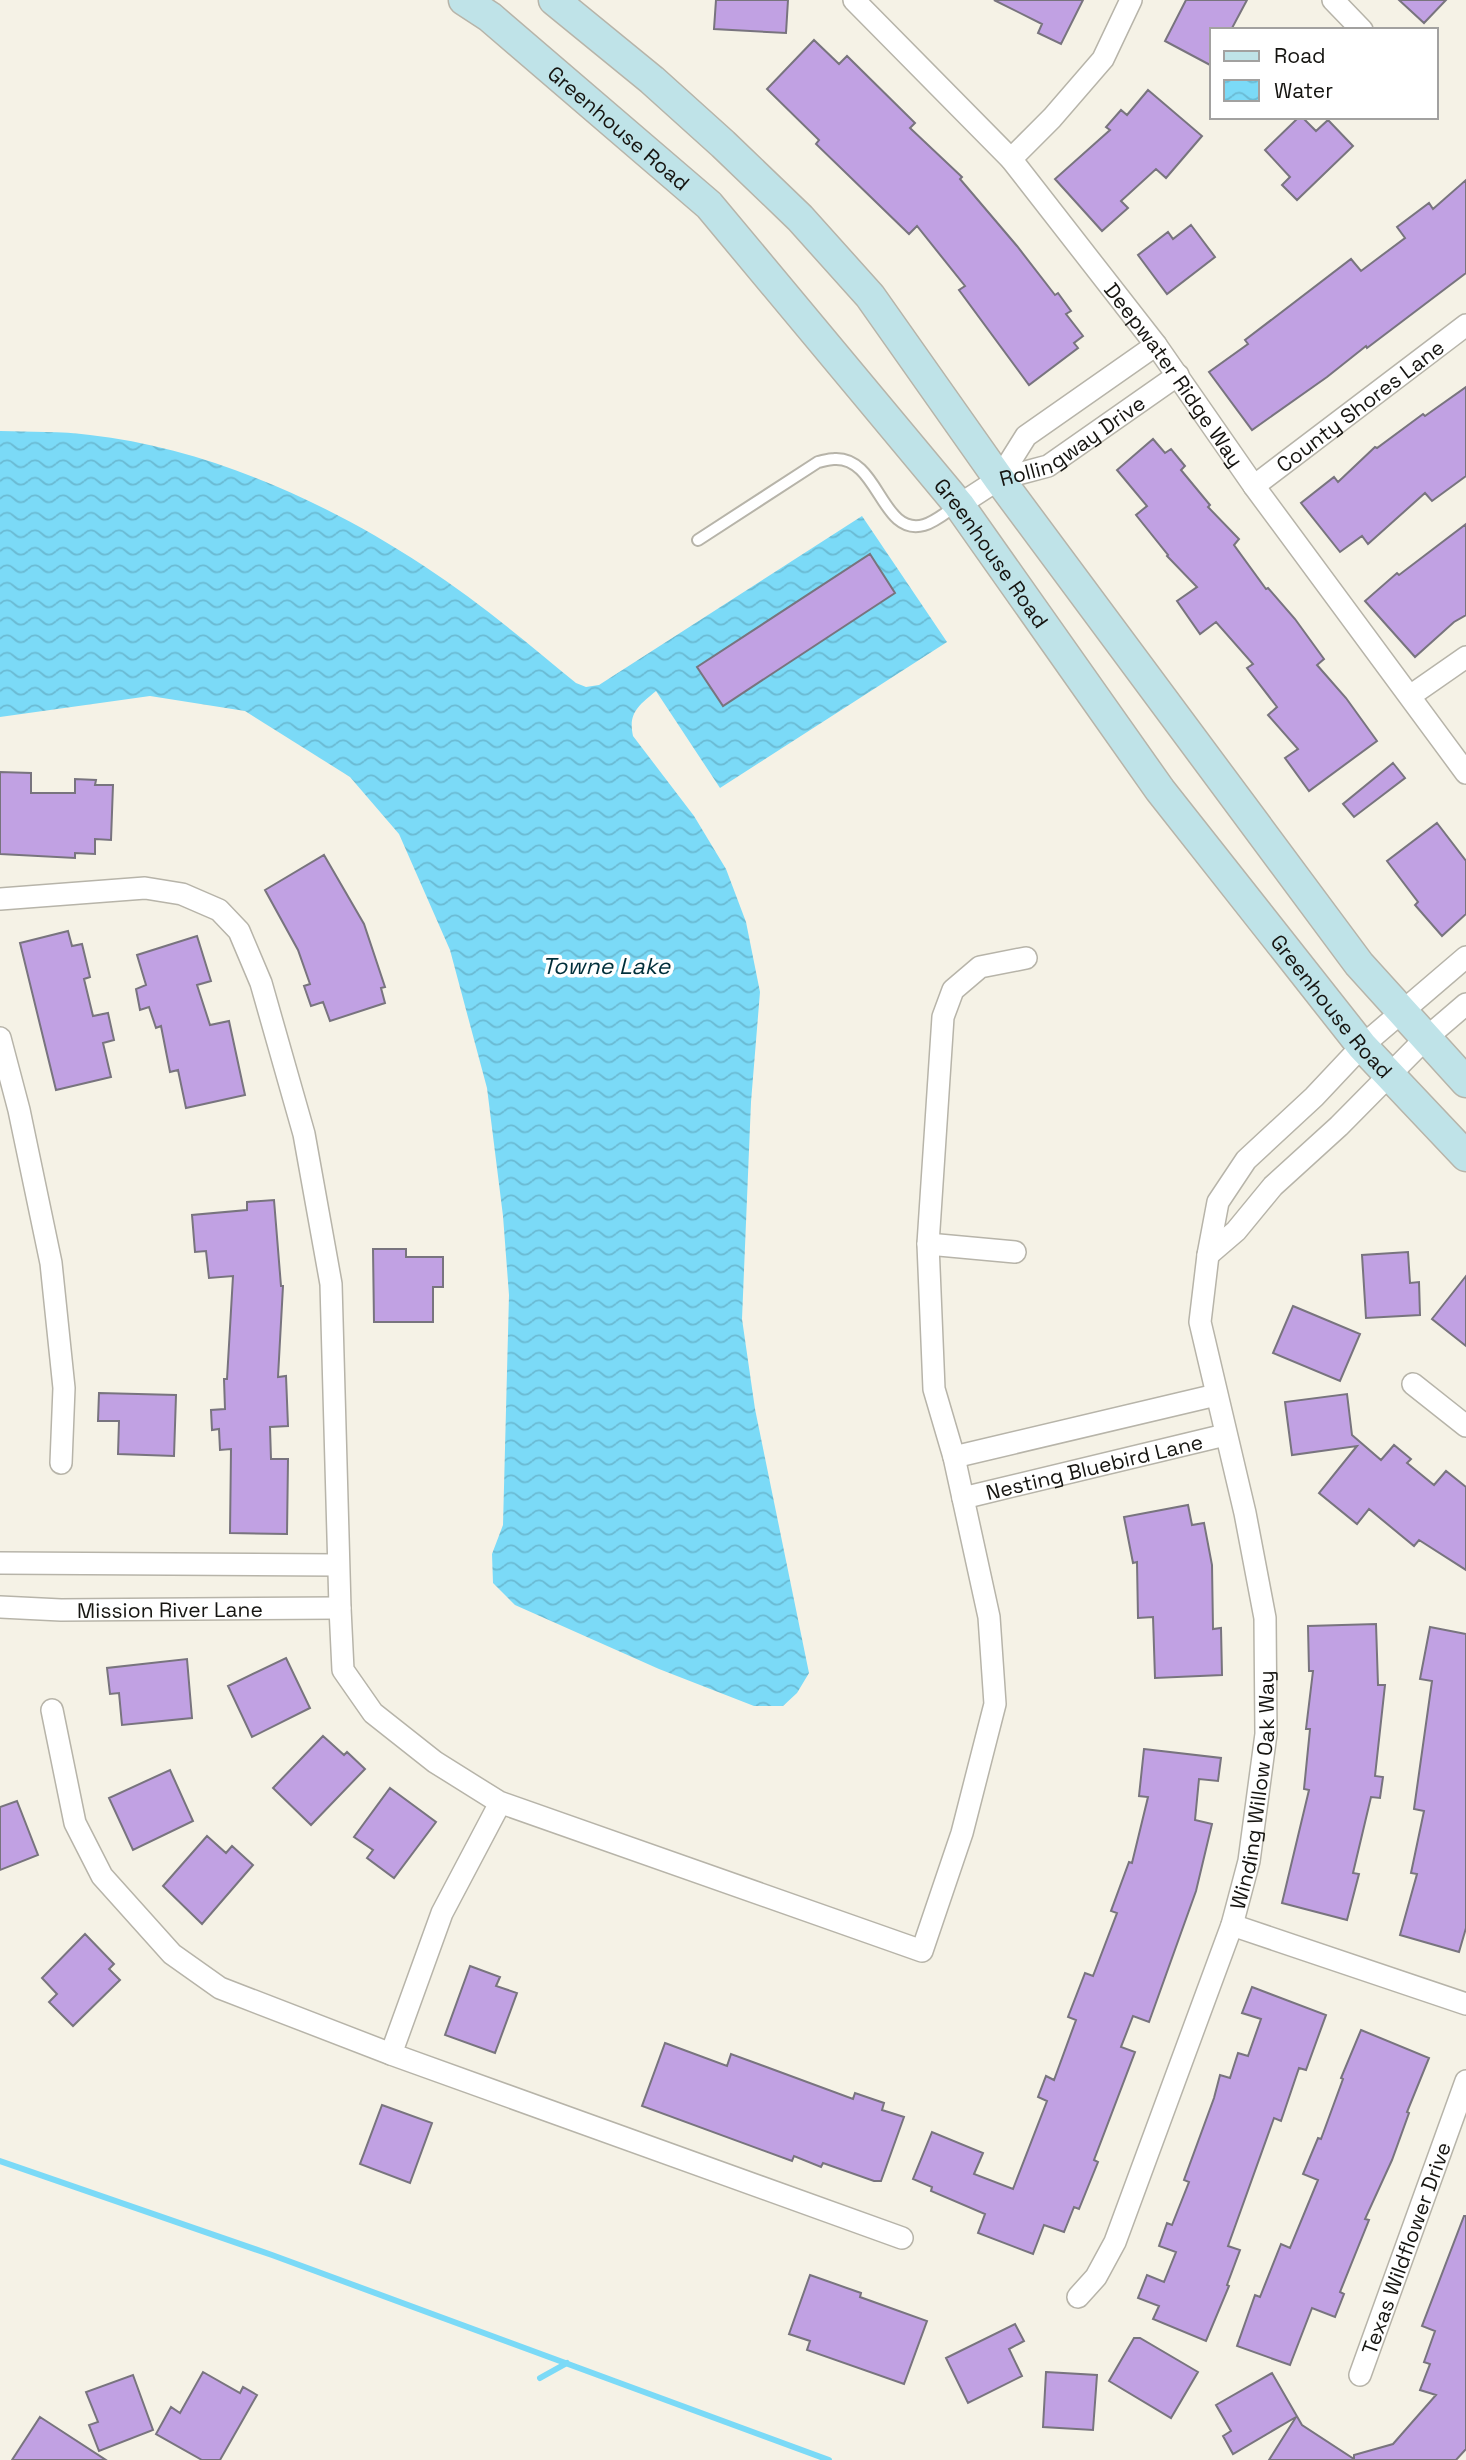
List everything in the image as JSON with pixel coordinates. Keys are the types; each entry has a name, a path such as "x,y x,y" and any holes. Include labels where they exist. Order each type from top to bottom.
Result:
{"street":[{"name":"Greenhouse Road","path":"464,0 490,16 709,205 959,505 1160,790 1362,1046 1466,1156"},
{"path":"554,0 662,89 723,144 800,218 870,296 999,479 1359,964 1466,1082"},
{"name":"Deepwater Ridge Way","path":"854,0 1011,159 1156,345 1254,486 1466,773"},
{"path":"1011,159 1052,118 1103,59 1131,0"},
{"path":"1333,0 1360,28"},
{"name":"County Shores Lane","path":"1254,486 1466,325"},
{"name":"Rollingway Drive","path":"999,479 1026,436 1156,345"},
{"name":"Rollingway Drive","path":"999,479 1048,466 1178,375"},
{"path":"959,505 999,479"},
{"path":"1410,696 1466,657"},
{"path":"0,900 145,888 182,894 219,910 239,931 261,982 304,1134 331,1284 338,1565 344,1670 373,1713 435,1762 500,1802 922,1951 962,1833 995,1704 989,1617 954,1457 934,1390 928,1244 943,1017 953,990 980,967 1026,958"},
{"name":"Winding Willow Oak Way","path":"1078,2297 1096,2277 1115,2242 1232,1925 1249,1861 1266,1734 1265,1618 1200,1322 1208,1255 1219,1202 1246,1160 1314,1097 1362,1046 1466,957"},
{"path":"1208,1255 1236,1231 1273,1186 1339,1126 1425,1039 1466,1004"},
{"path":"0,1038 19,1110 51,1263 64,1388 61,1463"},
{"path":"928,1244 1015,1252"},
{"path":"1413,1384 1466,1426"},
{"name":"Nesting Bluebird Lane","path":"954,1457 1216,1395"},
{"name":"Nesting Bluebird Lane","path":"963,1498 1225,1435"},
{"path":"0,1563 338,1565"},
{"name":"Mission River Lane","path":"0,1607 61,1610 340,1608"},
{"path":"52,1710 75,1823 102,1876 172,1954 220,1988 391,2054 902,2238"},
{"path":"391,2054 442,1913 500,1802"},
{"path":"1232,1925 1466,2004"},
{"name":"Texas Wildflower Drive","path":"1360,2375 1466,2081"}],"lane":[{"path":"698,540 818,462 836,458 851,463 865,473 898,521 909,526 925,525 959,505"}],"water":[{"name":"Towne Lake","path":"0,431 68,433 134,442 222,465 264,481 347,520 424,566 483,608 576,683 586,687 599,685 862,516 947,642 720,788 656,691 639,706 632,721 633,736 694,816 726,869 746,922 760,992 751,1102 742,1319 755,1409 809,1673 797,1693 783,1706 754,1706 659,1669 515,1605 493,1583 492,1554 503,1525 509,1295 503,1216 487,1088 450,950 399,834 350,777 245,711 150,696 0,717"}],"building":[{"path":"716,0 788,0 786,33 714,29"},
{"path":"994,0 1083,0 1061,44 1038,33 1042,24"},
{"path":"1186,0 1247,0 1232,28 1210,28 1210,65 1165,41"},
{"path":"1399,0 1446,0 1424,23"},
{"path":"814,40 839,64 847,56 915,123 910,128 962,177 960,179 1071,311 1066,314 1083,336 1074,343 1078,348 1029,385 959,290 965,286 917,226 909,234 816,144 819,140 767,89"},
{"path":"1148,90 1202,136 1166,178 1156,169 1121,201 1128,208 1102,231 1055,179 1110,130 1106,127 1121,110 1127,115"},
{"path":"1297,119 1304,119 1316,131 1328,120 1353,146 1297,200 1282,185 1290,177 1265,150"},
{"path":"1466,180 1466,273 1252,430 1209,372 1248,344 1245,340 1351,259 1361,271 1405,238 1397,227 1429,203 1433,209"},
{"path":"1191,225 1215,257 1167,294 1138,255 1168,232 1173,239"},
{"path":"1466,387 1466,476 1432,501 1425,493 1368,544 1362,536 1340,552 1301,503 1334,477 1338,482 1375,447"},
{"path":"1153,439 1165,453 1171,449 1185,466 1181,470 1210,505 1208,507 1239,539 1234,545 1266,589 1268,588 1295,619 1324,659 1317,665 1346,698 1377,741 1309,791 1285,758 1298,749 1268,715 1277,707 1247,668 1253,664 1216,622 1200,634 1177,601 1197,587 1167,556 1136,515 1147,506 1117,470"},
{"path":"1466,524 1466,615 1454,622 1415,657 1365,601 1397,573 1399,575"},
{"path":"870,554 895,593 723,706 697,667"},
{"path":"1393,763 1405,778 1354,817 1343,804"},
{"path":"0,772 31,773 31,793 75,793 75,779 96,780 95,785 113,785 111,840 95,839 95,854 75,853 75,858 0,854"},
{"path":"1437,823 1466,861 1466,914 1442,936 1415,905 1418,902 1387,861"},
{"path":"324,855 364,924 385,987 381,988 385,1003 330,1021 323,1002 311,1006 304,986 310,984 298,950 265,890"},
{"path":"68,931 72,946 82,944 90,977 84,979 93,1016 108,1013 114,1040 103,1043 111,1077 56,1090 20,943"},
{"path":"197,936 211,981 197,985 210,1025 229,1021 245,1095 186,1108 178,1070 170,1072 161,1026 156,1028 149,1007 140,1010 136,989 146,985 137,955"},
{"path":"274,1200 283,1286 278,1377 286,1376 288,1426 270,1427 271,1459 288,1459 287,1534 230,1533 231,1449 220,1450 219,1429 212,1430 211,1410 225,1409 224,1379 227,1379 233,1276 209,1278 206,1251 195,1252 192,1215 247,1210 247,1202"},
{"path":"373,1249 406,1249 406,1257 443,1257 443,1287 433,1287 433,1322 374,1322"},
{"path":"1408,1252 1410,1283 1419,1282 1420,1315 1366,1318 1362,1255"},
{"path":"1466,1276 1466,1346 1432,1319"},
{"path":"1293,1306 1360,1334 1340,1381 1273,1353"},
{"path":"99,1393 176,1395 174,1456 118,1454 119,1421 98,1421"},
{"path":"1347,1394 1352,1435 1381,1460 1394,1445 1411,1459 1407,1463 1434,1485 1446,1471 1466,1487 1466,1570 1419,1540 1414,1546 1369,1509 1357,1524 1319,1493 1357,1446 1292,1455 1285,1402"},
{"path":"1188,1505 1192,1525 1204,1523 1212,1565 1213,1629 1221,1628 1222,1675 1155,1678 1153,1617 1138,1618 1137,1562 1133,1563 1124,1517"},
{"path":"1376,1624 1378,1685 1385,1685 1375,1776 1383,1777 1380,1798 1371,1797 1353,1873 1359,1874 1347,1920 1282,1903 1309,1790 1304,1789 1310,1729 1306,1729 1313,1671 1309,1671 1308,1626"},
{"path":"1430,1627 1466,1634 1466,1928 1459,1952 1400,1935 1417,1874 1411,1873 1424,1811 1414,1809 1432,1681 1420,1679"},
{"path":"286,1658 310,1708 252,1737 228,1686"},
{"path":"187,1659 192,1718 122,1725 119,1693 110,1694 107,1668"},
{"path":"323,1736 344,1755 347,1752 365,1769 311,1825 273,1788"},
{"path":"1144,1749 1221,1758 1218,1781 1199,1779 1195,1820 1212,1824 1196,1891 1149,2022 1133,2016 1121,2047 1135,2052 1094,2160 1098,2162 1079,2209 1074,2207 1064,2232 1044,2225 1033,2254 978,2233 985,2214 931,2191 932,2187 913,2179 932,2132 983,2153 974,2174 1013,2189 1047,2101 1038,2097 1046,2076 1054,2080 1076,2020 1068,2017 1085,1973 1093,1976 1117,1913 1111,1911 1129,1862 1132,1863 1148,1797 1139,1796"},
{"path":"170,1770 193,1821 133,1850 109,1798"},
{"path":"390,1788 436,1822 394,1878 367,1858 373,1850 354,1837"},
{"path":"17,1801 38,1855 0,1870 0,1807"},
{"path":"207,1836 226,1853 232,1846 253,1865 202,1924 163,1886"},
{"path":"85,1934 114,1964 109,1969 120,1980 73,2026 49,2002 57,1994 42,1978"},
{"path":"470,1966 500,1977 496,1986 517,1993 495,2053 445,2035"},
{"path":"1252,1987 1326,2015 1306,2070 1299,2068 1281,2121 1274,2118 1228,2246 1240,2250 1227,2285 1229,2286 1206,2341 1153,2319 1159,2306 1138,2298 1147,2275 1164,2282 1176,2252 1159,2246 1167,2223 1172,2225 1189,2182 1184,2180 1220,2075 1230,2078 1238,2053 1248,2056 1261,2019 1242,2013"},
{"path":"1361,2030 1429,2058 1407,2112 1409,2113 1392,2160 1365,2219 1369,2220 1340,2292 1344,2294 1335,2317 1312,2308 1290,2365 1237,2346 1255,2295 1260,2297 1281,2244 1290,2248 1318,2180 1303,2174 1318,2138 1321,2139 1343,2079 1341,2078"},
{"path":"665,2043 727,2066 731,2054 853,2099 855,2093 884,2103 882,2110 904,2117 881,2181 823,2163 821,2167 794,2156 792,2161 642,2106"},
{"path":"382,2105 432,2123 410,2183 360,2164"},
{"path":"1464,2216 1466,2449 1456,2460 1269,2460 1296,2417 1233,2454 1223,2436 1231,2431 1216,2405 1272,2373 1302,2425 1354,2459 1354,2455 1393,2444 1436,2395 1420,2390 1430,2364 1424,2362 1435,2331 1422,2326"},
{"path":"810,2275 861,2293 860,2297 927,2321 904,2384 807,2350 810,2341 789,2334"},
{"path":"1015,2324 1024,2341 1009,2349 1022,2376 968,2403 946,2358"},
{"path":"1134,2338 1140,2338 1198,2372 1171,2418 1109,2381"},
{"path":"203,2372 240,2393 243,2387 257,2395 220,2460 202,2460 156,2434 171,2407 180,2413"},
{"path":"1046,2372 1097,2375 1093,2430 1043,2427"},
{"path":"133,2375 153,2430 99,2451 89,2425 98,2422 86,2392"},
{"path":"40,2417 106,2460 12,2460"}],"waterway":[{"path":"0,2161 272,2255 829,2460"},
{"path":"540,2378 567,2363"}]}
